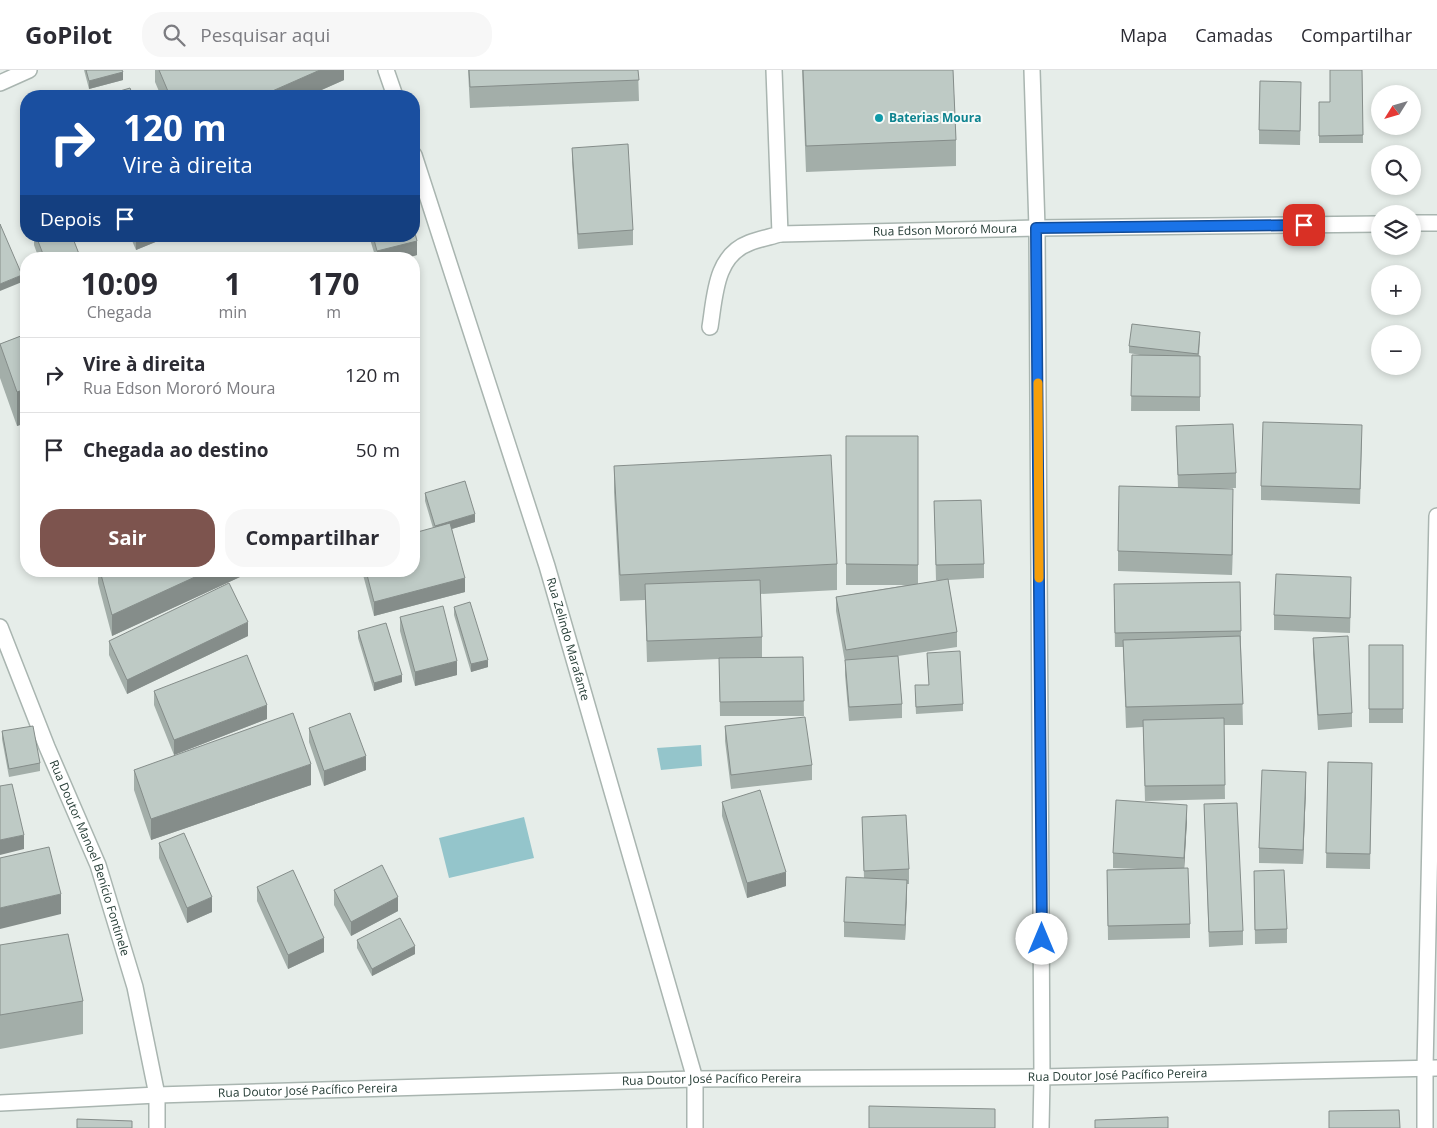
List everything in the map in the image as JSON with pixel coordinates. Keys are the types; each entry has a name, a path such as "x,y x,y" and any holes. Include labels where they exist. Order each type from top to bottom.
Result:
{"street":[{"path":"0,83 29,70"},
{"path":"386,70 393,90"},
{"path":"774,70 780,234"},
{"path":"1032,70 1036,228 1041,1128"},
{"name":"Rua Zelindo Marafante","path":"420,174 547,566 695,1079 695,1128"},
{"path":"1421,223 1437,223"},
{"name":"Rua Edson Mororó Moura","path":"710,327 720,273 728,256 748,243 780,234 1036,228 1371,224"},
{"path":"1425,1128 1431,1068 1437,516"},
{"name":"Rua Doutor Manoel Benício Fontinele","path":"0,627 47,747 98,865 135,986 157,1095 157,1128"},
{"name":"Rua Doutor José Pacífico Pereira","path":"0,1103 157,1095 695,1079 1042,1077 1431,1068"}],"water":[{"path":"701,745 702,766 661,770 657,748"},
{"path":"524,817 534,858 449,878 439,838"}],"building":[{"path":"86,70 122,70 123,72 89,81"},
{"path":"159,70 320,70 275,90 167,90"},
{"path":"469,70 638,70 639,80 470,87"},
{"name":"Baterias Moura","path":"803,70 953,70 956,140 806,146"},
{"path":"1330,70 1362,70 1363,135 1319,136 1319,102 1330,102"},
{"path":"1260,81 1301,82 1300,131 1259,130"},
{"path":"628,144 633,230 578,234 572,148"},
{"path":"0,224 20,270 20,276 0,284"},
{"path":"38,242 74,242 78,252 42,252"},
{"path":"375,242 413,242 377,251"},
{"path":"1132,324 1200,332 1198,354 1129,346"},
{"path":"20,336 20,391 17,392 0,344"},
{"path":"1132,355 1200,356 1200,397 1131,396"},
{"path":"1263,422 1362,425 1360,489 1261,486"},
{"path":"1233,424 1236,473 1178,475 1176,426"},
{"path":"846,436 918,436 918,565 846,564"},
{"path":"831,455 837,564 620,575 614,466"},
{"path":"465,481 475,514 435,526 425,493"},
{"path":"1119,486 1233,489 1232,555 1118,551"},
{"path":"981,500 984,564 936,565 934,501"},
{"path":"450,523 465,578 374,602 368,577 420,577 420,531"},
{"path":"1276,574 1351,577 1350,618 1274,615"},
{"path":"102,577 195,577 112,615"},
{"path":"948,579 957,632 846,650 836,597"},
{"path":"760,580 762,637 647,641 645,584"},
{"path":"1240,582 1241,631 1115,633 1114,584"},
{"path":"229,583 248,622 127,680 109,641"},
{"path":"470,602 488,660 471,664 454,607"},
{"path":"443,606 457,661 415,672 400,617"},
{"path":"386,623 402,675 374,683 358,631"},
{"path":"1240,636 1243,704 1126,707 1123,640"},
{"path":"1348,636 1352,713 1318,715 1313,638"},
{"path":"1369,645 1403,645 1403,709 1369,709"},
{"path":"960,651 963,704 916,707 915,685 929,685 927,653"},
{"path":"247,655 267,705 174,740 154,691"},
{"path":"898,656 902,704 849,707 845,660"},
{"path":"803,657 804,701 720,702 719,658"},
{"path":"293,713 311,764 151,819 134,770"},
{"path":"350,713 366,756 324,771 309,728"},
{"path":"805,717 812,765 731,775 725,726"},
{"path":"1224,718 1225,785 1145,786 1143,720"},
{"path":"33,726 40,763 9,769 2,731"},
{"path":"1328,762 1372,763 1370,854 1326,853"},
{"path":"1262,770 1306,772 1303,850 1259,848"},
{"path":"12,784 24,835 0,840 0,786"},
{"path":"760,790 786,872 747,883 722,802"},
{"path":"1116,800 1187,805 1184,858 1113,853"},
{"path":"1237,803 1243,931 1209,932 1204,804"},
{"path":"906,815 909,869 864,871 862,817"},
{"path":"184,833 212,897 187,908 159,843"},
{"path":"49,847 61,894 0,908 0,858"},
{"path":"382,865 398,897 351,922 334,890"},
{"path":"1188,868 1190,924 1108,926 1107,870"},
{"path":"293,870 324,938 288,955 257,887"},
{"path":"1284,870 1287,929 1255,930 1254,871"},
{"path":"846,877 907,880 905,925 844,922"},
{"path":"400,918 415,946 372,969 357,940"},
{"path":"68,934 83,1001 0,1015 0,945"},
{"path":"869,1106 995,1109 995,1128 869,1128"},
{"path":"1399,1110 1400,1128 1329,1128 1329,1111"},
{"path":"1168,1117 1168,1128 1095,1128 1095,1120"},
{"path":"77,1119 132,1121 132,1128 77,1128"}],"slow traffic":[{"path":"1038,383 1039,578"}],"place":[{"name":"Baterias Moura","path":"879,118"}],"route":[{"path":"1042,939 1036,228 1304,225"}]}
